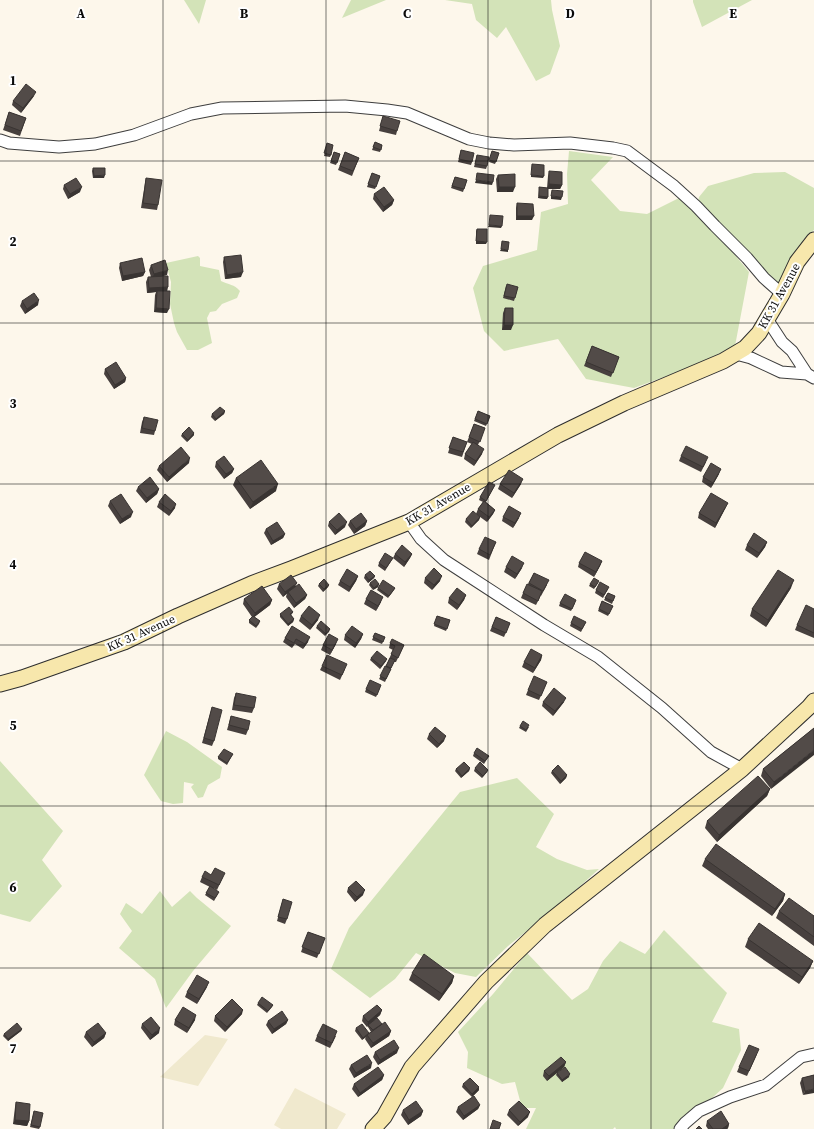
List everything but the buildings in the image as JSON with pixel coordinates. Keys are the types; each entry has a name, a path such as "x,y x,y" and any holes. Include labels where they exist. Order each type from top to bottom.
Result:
{"street":[{"path":"0,140 10,143 58,147 94,144 134,135 191,114 222,108 345,106 407,113 469,139 489,143 514,145 570,143 613,148 632,154 674,186 696,206 747,258 764,278 782,294"},
{"name":"KK 31 Avenue","path":"0,684 22,678 124,642 178,616 251,584 409,522 558,435 624,403 723,361 736,354 745,348 758,333 782,294 797,262 814,240"},
{"path":"767,319 782,342 792,351 810,376"},
{"path":"736,354 751,358 781,372 810,376"},
{"path":"409,522 421,539 444,560 538,621 598,657 662,708 711,752 742,769"},
{"path":"373,1129 384,1117 412,1067 486,982 545,924 742,769 814,701"},
{"path":"680,1129 699,1111 730,1097 766,1085 801,1057 814,1054"}],"shaded area":[{"path":"205,1035 228,1039 198,1086 160,1077"},
{"path":"295,1088 346,1114 337,1129 281,1129 274,1125"}],"green space":[{"path":"184,0 206,0 199,24"},
{"path":"351,0 386,0 342,18"},
{"path":"445,0 551,0 560,46 550,74 536,81 506,27 497,38 476,20 472,4"},
{"path":"693,0 752,0 702,27"},
{"path":"569,151 613,157 591,180 620,211 647,214 683,196 704,217 749,272 735,346 694,366 634,388 586,379 558,339 504,351 484,331 473,288 483,266 537,250 541,212 568,204 567,174"},
{"path":"785,172 814,188 814,230 803,240 803,248 789,271 777,286 698,202 699,197 708,186 754,173"},
{"path":"198,256 200,258 200,266 219,270 221,281 240,291 237,298 222,304 216,311 210,312 207,318 212,343 198,350 187,350 177,332 174,323 170,304 171,282 166,263"},
{"path":"166,731 187,742 222,767 220,778 208,785 203,797 198,798 191,787 194,784 184,782 183,803 173,804 161,801 144,775"},
{"path":"0,761 63,831 42,860 62,886 30,922 0,914"},
{"path":"517,778 554,814 536,847 557,859 587,870 599,869 558,906 508,946 476,977 455,973 416,953 395,979 370,998 331,969 349,928 460,792"},
{"path":"160,891 172,907 190,891 231,926 193,971 166,1008 155,979 119,948 132,931 120,914 126,903 142,914"},
{"path":"664,930 727,993 712,1022 739,1029 741,1050 723,1088 678,1129 616,1129 615,1127 613,1129 526,1129 536,1108 522,1108 515,1082 502,1084 467,1068 468,1052 458,1032 493,994 527,953 572,1000 588,989 603,961 620,941 645,954"}]}
